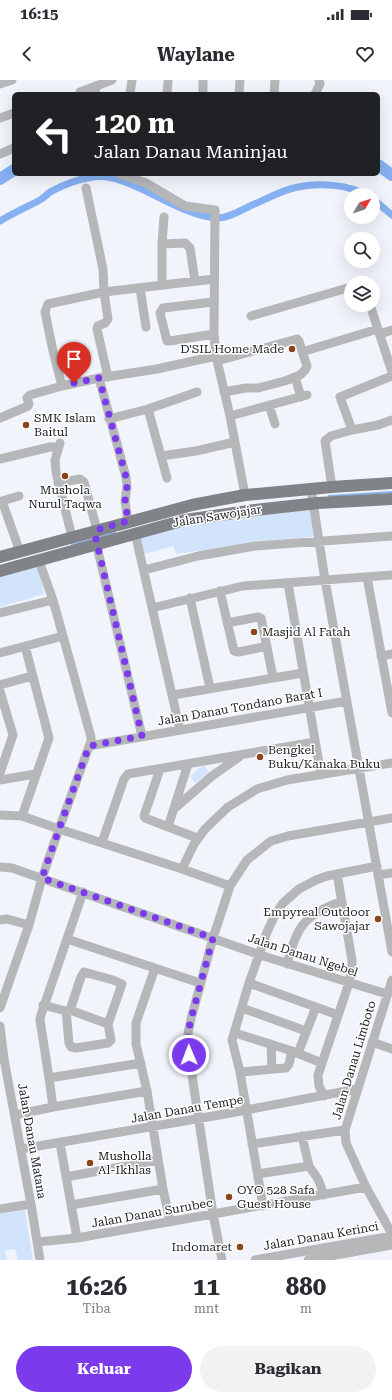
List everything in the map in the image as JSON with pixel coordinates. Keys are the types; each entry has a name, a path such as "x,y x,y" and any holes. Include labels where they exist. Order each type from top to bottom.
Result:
{"main road":[{"name":"Jalan Sawojajar","path":"0,557 20,552 41,554 97,538 128,521 149,524 185,520 255,510 312,497 332,487 392,484"},
{"name":"Jalan Sawojajar","path":"0,571 41,554 72,537 97,538 135,534 149,524 192,505 245,495 392,499"}],"street":[{"path":"0,84 12,80"},
{"path":"80,92 96,90 112,80"},
{"path":"130,92 132,80"},
{"path":"168,92 171,80"},
{"path":"203,80 203,92"},
{"path":"239,92 240,80"},
{"path":"274,80 274,92"},
{"path":"316,92 320,84 319,80"},
{"path":"0,118 12,114"},
{"path":"0,154 12,149"},
{"path":"126,176 146,183 185,206 215,210 216,226 213,302 214,334 217,359 230,416 245,495"},
{"path":"86,188 103,268 104,292 108,319 105,323 98,326 97,329 108,377"},
{"path":"162,285 162,244 164,217"},
{"path":"162,244 185,243 188,245 190,248 195,280"},
{"path":"62,386 45,312 48,304 104,292 195,280 214,279"},
{"path":"140,288 146,327"},
{"path":"251,316 344,289"},
{"path":"213,302 163,308 160,313 167,341 214,334"},
{"path":"372,312 392,372"},
{"path":"302,351 392,330"},
{"path":"0,418 28,406 29,404 27,398 30,395 62,386 99,378 217,359 297,339 299,341 306,363 306,368 303,373 295,377 258,388 246,388 224,392"},
{"path":"352,430 340,397 392,376"},
{"path":"230,416 304,396 295,377"},
{"path":"99,378 126,477 127,487 125,501 128,521"},
{"path":"109,419 148,409 197,392"},
{"path":"269,405 275,424"},
{"path":"148,409 167,478"},
{"path":"332,487 325,441 330,436 378,425 392,420"},
{"path":"161,456 196,451 234,442"},
{"path":"0,459 59,445 55,460 58,483 72,537"},
{"path":"58,483 80,479 84,482 142,736"},
{"path":"19,496 1,501 20,552"},
{"path":"312,497 325,580 392,952"},
{"path":"135,534 180,730"},
{"path":"144,570 198,556 255,546 392,536"},
{"path":"0,1008 29,925 42,878 91,737 62,636 41,554"},
{"path":"152,608 251,585 392,575"},
{"path":"367,577 392,713"},
{"path":"288,583 321,775"},
{"path":"220,591 233,649 236,652 267,646"},
{"path":"190,598 210,688"},
{"path":"0,613 53,600"},
{"path":"227,623 260,617 262,620 273,677"},
{"path":"0,653 62,636"},
{"path":"22,816 35,774 49,738 25,646"},
{"path":"382,656 392,654"},
{"path":"173,695 303,673"},
{"path":"0,685 32,676"},
{"path":"0,691 4,717 13,735 5,746 0,773"},
{"name":"Jalan Danau Tondano Barat I","path":"89,746 347,701"},
{"path":"102,842 125,777 128,774 315,742"},
{"path":"175,808 212,776 242,755"},
{"path":"182,869 197,838 222,812 257,789 287,780 392,763"},
{"path":"168,827 188,764"},
{"path":"160,769 144,816 146,820 197,838"},
{"path":"0,780 35,774"},
{"path":"0,815 22,816 230,886"},
{"path":"222,1260 189,1055 188,1033 200,983 230,886 247,860 271,841 297,833 392,818"},
{"name":"Jalan Danau Ngebel","path":"0,867 12,868 260,955 387,994"},
{"path":"263,1206 240,1072 232,1040 267,932 283,903 299,889 308,884 327,876 338,874 378,870 392,873"},
{"path":"324,1096 318,1086 318,1080 352,970 352,960 338,874"},
{"path":"53,1108 40,1020 43,1005 83,892"},
{"path":"287,964 294,938 304,923 324,908 342,901"},
{"path":"0,920 29,925"},
{"path":"67,939 200,983"},
{"path":"155,968 136,1023 136,1044 147,1091 152,1127 170,1222"},
{"path":"84,972 121,983 122,986 108,1024 111,1040 108,1043 76,1048 71,1047 69,1043 68,1010 84,972"},
{"name":"Jalan Danau Limboto","path":"392,980 345,1130 346,1143 366,1187 392,1235"},
{"path":"250,983 338,1015"},
{"path":"43,1005 68,1010 108,1024"},
{"path":"240,1072 288,1067 316,1007"},
{"path":"242,1008 306,1031"},
{"name":"Jalan Danau Matana","path":"0,1026 4,1059 40,1260"},
{"path":"235,1033 295,1052 322,1063"},
{"path":"372,1042 392,1049"},
{"path":"271,1044 272,1069"},
{"path":"49,1078 141,1063"},
{"name":"Jalan Danau Tempe","path":"21,1149 246,1111 357,1089"},
{"path":"15,1115 147,1091"},
{"path":"252,1144 345,1130"},
{"path":"302,1136 309,1166 318,1179 324,1195"},
{"path":"60,1143 77,1238"},
{"path":"66,1177 158,1160"},
{"path":"258,1174 309,1166"},
{"name":"Jalan Danau Surubec","path":"37,1242 77,1238 366,1187"},
{"path":"71,1205 163,1189"},
{"path":"0,1209 31,1204"},
{"name":"Jalan Danau Kerinci","path":"254,1260 392,1235"},
{"name":"Jalan Danau Kerinci","path":"308,1260 392,1245"}],"shaded area":[{"path":"310,508 314,536 312,537 255,541 176,554 173,546 144,554 139,535 176,525"},
{"path":"38,566 44,594 0,607 0,575"},
{"path":"204,765 209,772 195,783 190,776"},
{"path":"25,1210 33,1260 18,1260 15,1249 5,1250 7,1260 0,1260 0,1214"}],"waterway":[{"path":"380,166 392,175"},
{"path":"0,179 12,171"},
{"path":"0,221 40,200 57,188 77,180 93,177 107,177 122,181 185,210 216,218 233,214 273,195 292,188 315,185 333,185 346,188"},
{"path":"380,205 392,215"},
{"path":"329,496 392,492"},
{"path":"97,538 115,533"},
{"path":"72,545 93,539"}],"place":[{"name":"D'SIL Home Made","path":"292,349"},
{"name":"SMK Islam Baitul","path":"26,425"},
{"name":"Mushola Nurul Taqwa","path":"65,476"},
{"name":"Masjid Al Fatah","path":"254,632"},
{"name":"Bengkel Buku/Kanaka Buku","path":"260,757"},
{"name":"Empyreal Outdoor Sawojajar","path":"378,919"},
{"name":"Musholla Al-Ikhlas","path":"90,1163"},
{"name":"OYO 528 Safa Guest House","path":"229,1197"},
{"name":"Indomaret","path":"240,1247"}],"route":[{"path":"74,383 99,378 127,482 125,501 128,521 97,530 95,535 142,736 89,746 42,878 213,938 188,1033 189,1055"}]}
